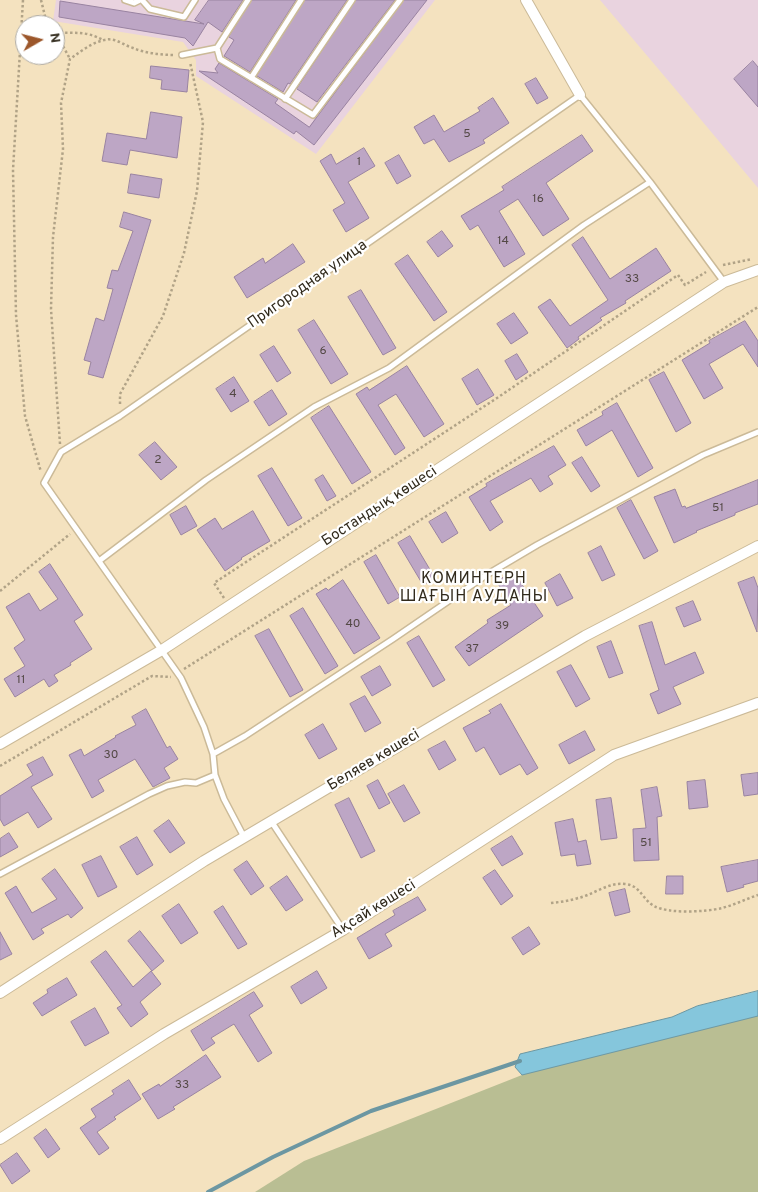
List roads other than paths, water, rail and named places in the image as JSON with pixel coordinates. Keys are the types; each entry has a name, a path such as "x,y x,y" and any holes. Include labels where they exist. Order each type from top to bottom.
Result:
{"street":[{"path":"526,0 580,95"},
{"name":"Бостандық көшесі","path":"0,744 162,650 724,282 758,270"},
{"name":"Беляев көшесі","path":"0,993 196,866 584,636 758,546"},
{"name":"Ақсай көшесі","path":"0,1139 164,1034 343,930 614,755 758,703"}],"lane":[{"path":"125,0 134,3 141,0 150,9 184,17 195,0"},
{"path":"182,55 217,48 248,0"},
{"path":"251,78 301,0"},
{"path":"285,98 352,0"},
{"path":"217,48 220,59 313,115 400,0"},
{"path":"580,95 650,182 724,282"},
{"name":"Пригородная улица","path":"100,560 44,483 61,452 120,416 580,95"},
{"path":"244,838 224,799 215,775 213,754 204,727 178,673 100,560 214,475 314,407 389,368 584,225 650,182"},
{"path":"213,754 245,736 488,574 537,545 703,455 758,432"},
{"path":"0,874 149,794 167,786 185,782 196,783 215,775"},
{"path":"271,821 343,930"}],"water":[{"path":"758,991 758,1016 522,1075 515,1067 520,1054 672,1017 697,1006"}],"waterway":[{"path":"208,1192 273,1157 371,1111 520,1061"}],"district":[{"name":"КОМИНТЕРН ШАҒЫН АУДАНЫ","path":"474,589"}]}
